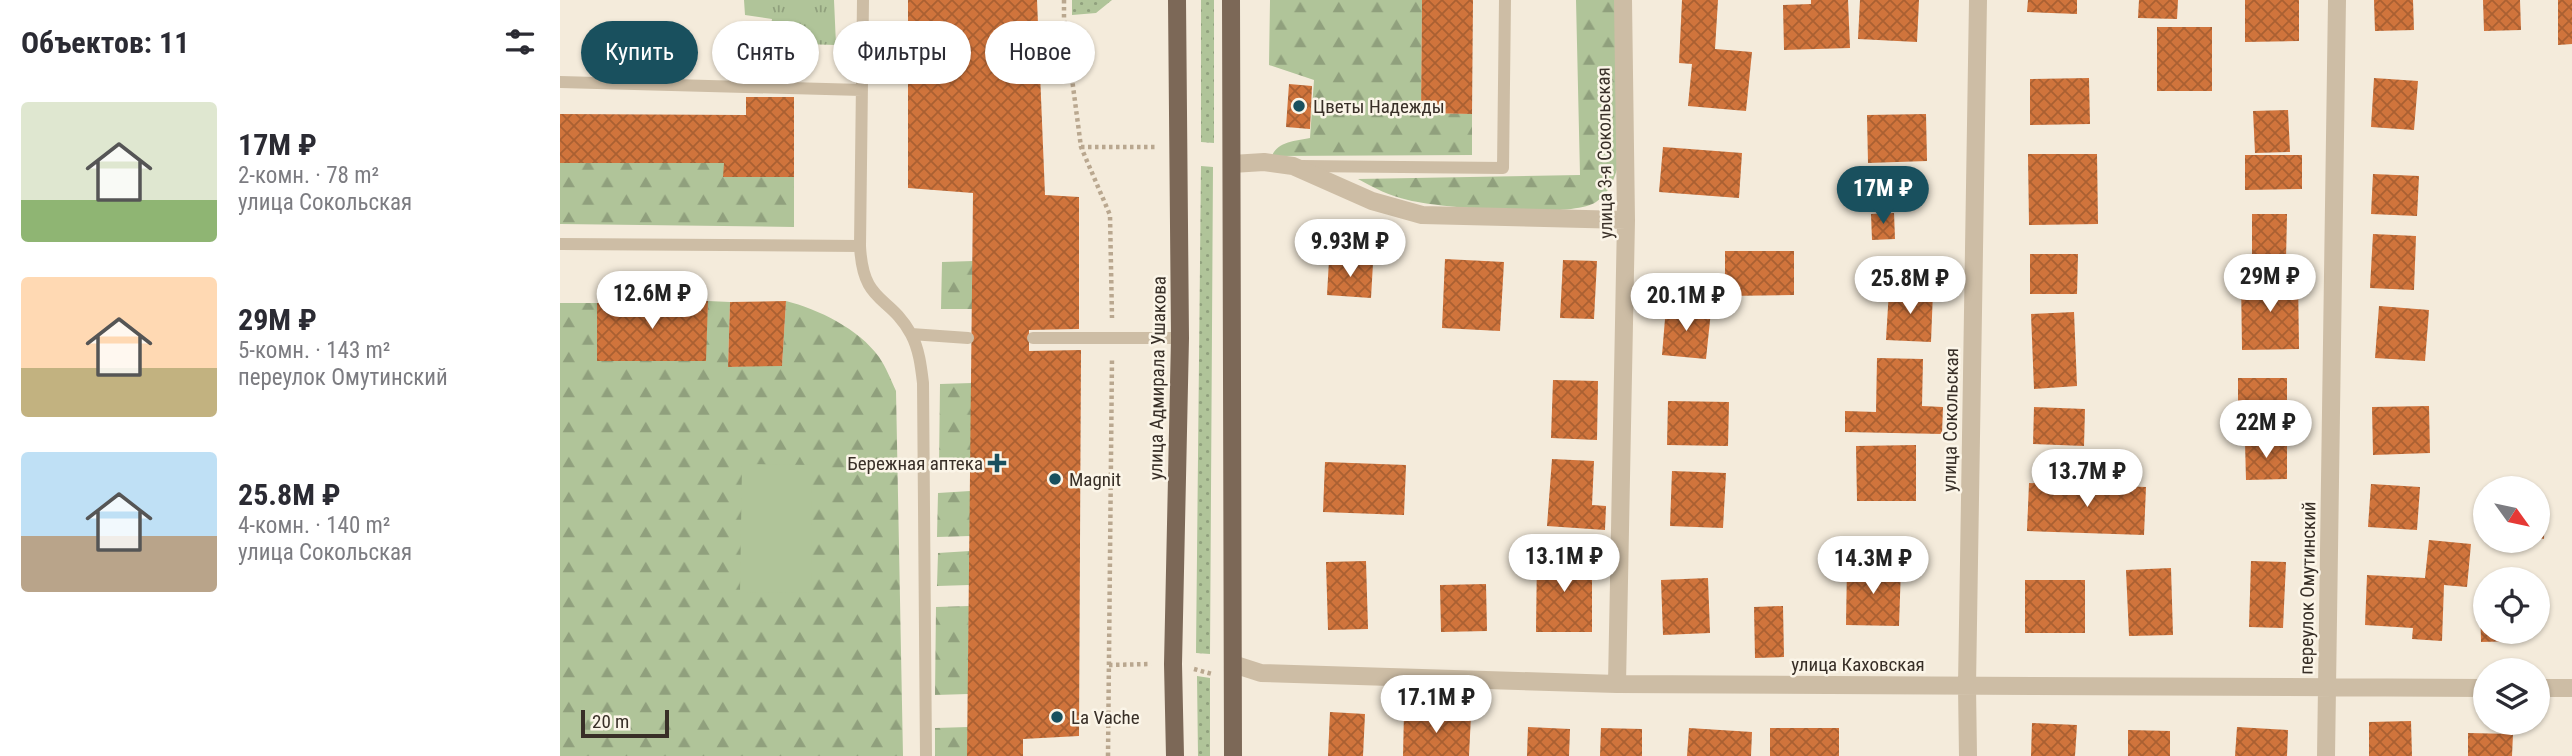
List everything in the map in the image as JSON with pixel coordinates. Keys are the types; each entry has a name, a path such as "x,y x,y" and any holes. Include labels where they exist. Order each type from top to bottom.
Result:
{"main road":[{"name":"улица Адмирала Ушакова","path":"1175,756 1173,664 1180,338 1177,0"},
{"path":"1231,0 1233,756"}],"street":[{"name":"улица 3-я Сокольская","path":"1617,684 1626,220 1623,0"},
{"name":"улица Сокольская","path":"1968,756 1978,0"},
{"name":"переулок Омутинский","path":"2326,756 2337,0"},
{"path":"1232,164 1264,162 1293,166 1371,201 1422,215 1626,220"},
{"name":"улица Каховская","path":"1233,664 1261,673 1617,684 2473,688"},
{"path":"2550,688 2572,688"}],"lane":[{"path":"863,0 862,267 868,287 911,334 919,355 923,383 926,756"},
{"path":"1293,166 1503,169 1504,0"},
{"path":"560,82 862,90"},
{"path":"560,244 860,246"},
{"path":"911,334 968,338"},
{"path":"1033,338 1180,338"}],"path":[{"path":"1064,0 1064,19 1081,147 1110,215 1112,337 1108,756"}],"green space":[{"path":"744,0 834,0 833,45 819,44 819,21 772,21 745,15"},
{"path":"1072,0 1112,0 1096,13 1072,15"},
{"path":"1201,0 1214,0 1214,143 1201,142"},
{"path":"1270,0 1422,0 1421,113 1472,114 1472,155 1272,156 1278,147 1310,138 1314,80 1269,65"},
{"path":"1576,0 1615,0 1618,166 1610,186 1601,198 1582,207 1561,210 1475,209 1401,198 1358,179 1580,175"},
{"path":"560,163 724,163 724,177 794,177 794,227 560,224"},
{"path":"1201,166 1213,167 1210,654 1196,653"},
{"path":"973,261 972,309 941,309 942,262"},
{"path":"708,301 730,302 728,367 782,365 786,301 824,315 861,338 879,357 896,391 903,756 560,756 560,303 597,303 597,361 705,361"},
{"path":"972,383 971,466 939,468 940,384"},
{"path":"742,464 812,465 811,593 740,592"},
{"path":"970,491 970,536 937,537 938,493"},
{"path":"970,551 969,585 937,586 938,553"},
{"path":"969,606 968,694 935,695 936,607"},
{"path":"1197,676 1210,678 1210,756 1198,756"},
{"path":"968,727 967,756 935,756 935,728"}],"building":[{"path":"908,0 1037,0 1038,21 985,21 985,84 1040,84 1045,195 1079,197 1079,329 1029,330 1029,351 1081,350 1079,736 1023,739 1023,756 967,756 973,193 908,188 908,84 971,84 971,21 908,21"},
{"path":"1422,0 1473,0 1472,114 1421,113"},
{"path":"1682,0 1718,0 1715,49 1752,52 1746,111 1688,106 1692,64 1679,63"},
{"path":"1811,0 1848,0 1850,48 1784,50 1783,5 1811,4"},
{"path":"1860,0 1919,0 1917,42 1858,39"},
{"path":"2028,0 2077,0 2077,14 2027,12"},
{"path":"2139,0 2178,0 2177,19 2138,18"},
{"path":"2245,0 2299,0 2299,41 2245,42"},
{"path":"2374,0 2413,0 2414,30 2375,31"},
{"path":"2483,0 2520,0 2521,30 2484,31"},
{"path":"2558,0 2572,0 2572,44 2558,45"},
{"path":"2157,27 2212,27 2212,91 2157,91"},
{"path":"2089,78 2090,124 2030,125 2030,79"},
{"path":"2374,78 2418,81 2414,130 2371,127"},
{"path":"1289,84 1312,86 1310,129 1286,127"},
{"path":"746,97 794,97 794,177 723,177 724,163 560,163 560,114 746,115"},
{"path":"2288,110 2290,152 2255,153 2253,111"},
{"path":"1926,114 1927,161 1868,163 1867,115"},
{"path":"1663,147 1742,153 1739,198 1659,192"},
{"path":"2028,154 2097,154 2098,224 2029,225"},
{"path":"2245,155 2302,155 2302,189 2245,190"},
{"path":"2373,174 2419,176 2417,216 2371,214"},
{"path":"1894,213 1895,239 1872,240 1871,214"},
{"path":"2252,214 2287,214 2286,260 2252,260"},
{"path":"2373,234 2416,236 2414,290 2370,288"},
{"path":"1725,251 1794,251 1794,295 1725,296"},
{"path":"2030,254 2078,254 2077,294 2030,294"},
{"path":"1445,259 1504,262 1500,331 1442,328"},
{"path":"1329,260 1373,263 1371,298 1327,295"},
{"path":"1563,260 1597,261 1594,319 1560,318"},
{"path":"2298,277 2299,349 2242,350 2241,278"},
{"path":"1889,290 1933,291 1931,342 1886,340"},
{"path":"708,301 706,361 597,361 597,303"},
{"path":"786,301 782,366 728,367 730,302"},
{"path":"2379,306 2429,310 2425,361 2375,358"},
{"path":"1666,307 1711,311 1706,359 1662,355"},
{"path":"2074,312 2077,386 2034,389 2031,314"},
{"path":"1877,358 1923,359 1922,406 1943,407 1942,434 1845,432 1845,411 1876,412"},
{"path":"2238,378 2287,378 2287,421 2238,422"},
{"path":"1553,380 1598,381 1597,440 1551,438"},
{"path":"1668,401 1729,402 1728,446 1667,445"},
{"path":"2429,406 2430,453 2373,455 2372,407"},
{"path":"2034,407 2085,409 2084,446 2033,444"},
{"path":"2287,441 2287,479 2246,480 2245,442"},
{"path":"1916,445 1916,501 1857,501 1856,446"},
{"path":"1552,459 1594,461 1592,505 1606,506 1605,530 1547,526"},
{"path":"1325,462 1406,465 1404,515 1323,512"},
{"path":"1672,471 1726,473 1723,528 1670,526"},
{"path":"2029,483 2146,487 2144,535 2027,531"},
{"path":"2371,484 2420,487 2417,530 2368,527"},
{"path":"2429,540 2471,544 2467,587 2444,585 2442,641 2412,639 2413,628 2365,625 2367,575 2425,578"},
{"path":"1537,555 1592,555 1592,632 1536,632"},
{"path":"1366,561 1368,629 1328,630 1326,562"},
{"path":"2251,561 2286,562 2283,628 2249,627"},
{"path":"1847,566 1901,567 1899,626 1846,625"},
{"path":"2171,568 2173,635 2129,636 2126,570"},
{"path":"1708,578 1710,633 1663,635 1661,580"},
{"path":"2025,580 2085,580 2085,633 2025,633"},
{"path":"1486,584 1487,631 1441,632 1440,585"},
{"path":"1783,606 1784,657 1755,658 1754,607"},
{"path":"1330,712 1365,714 1363,756 1328,756"},
{"path":"1404,712 1471,715 1469,756 1403,756"},
{"path":"2411,721 2412,756 2369,756 2369,722"},
{"path":"2032,723 2077,725 2075,756 2031,756"},
{"path":"1528,727 1570,729 1569,756 1527,756"},
{"path":"2237,727 2288,730 2287,756 2235,756"},
{"path":"1601,728 1642,729 1642,756 1600,756"},
{"path":"1689,728 1752,732 1751,756 1687,756"},
{"path":"1770,728 1839,728 1839,756 1770,756"},
{"path":"2128,730 2170,731 2170,756 2128,756"},
{"path":"2468,733 2513,735 2512,756 2468,756"}],"place":[{"name":"Цветы Надежды","path":"1299,106"},
{"name":"Бережная аптека","path":"997,463"},
{"name":"Magnit","path":"1055,479"},
{"name":"La Vache","path":"1057,717"}]}
